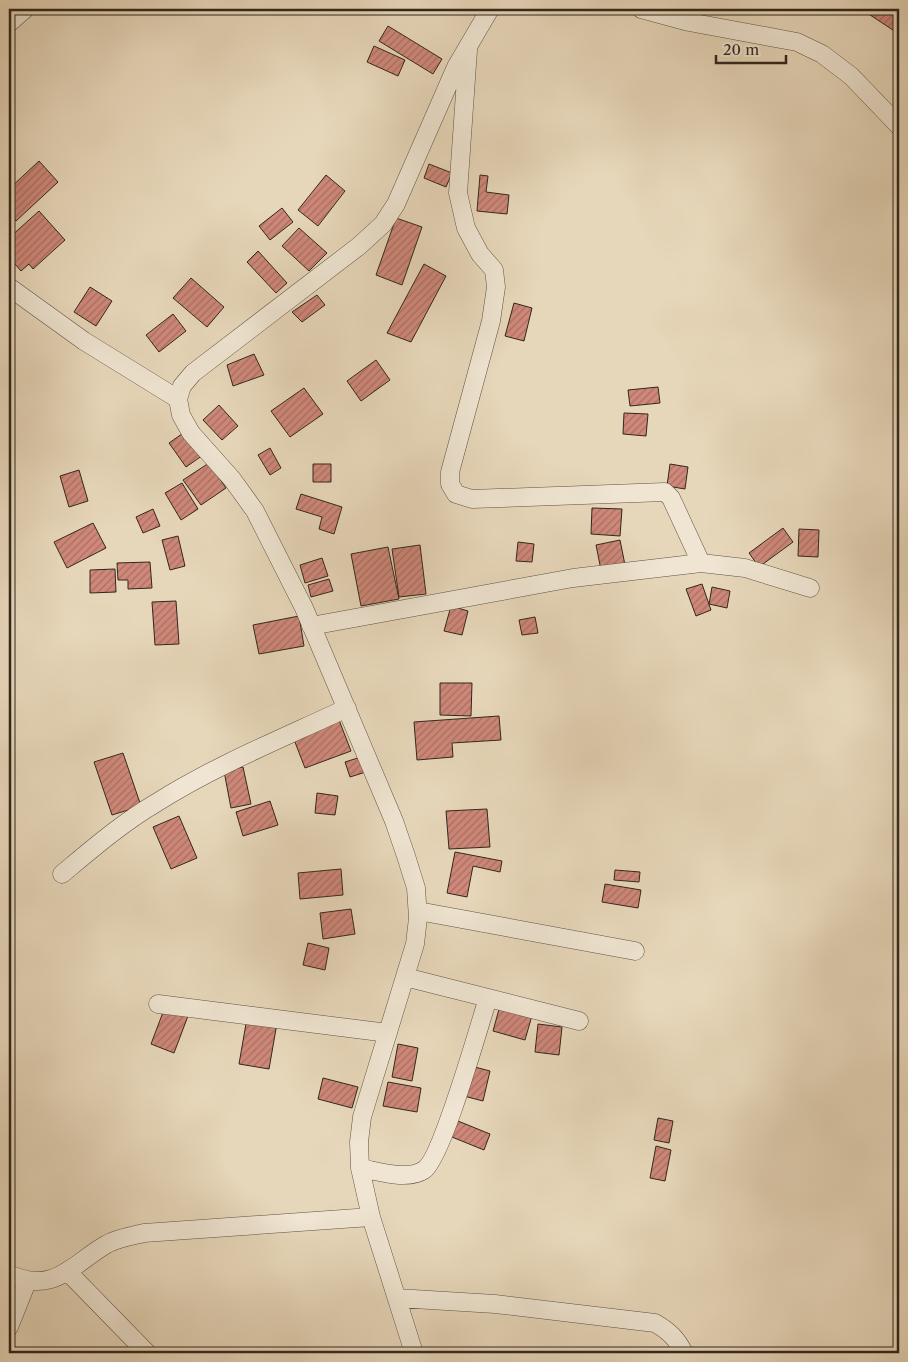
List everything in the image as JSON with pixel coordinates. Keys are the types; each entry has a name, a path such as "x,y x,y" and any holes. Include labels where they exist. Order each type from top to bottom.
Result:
{"street":[{"path":"9,23 25,9"},
{"path":"414,1353 371,1217 360,1168 359,1142 362,1117 414,944 418,911 416,888 394,821 311,626 255,511 232,479 191,433 181,416 178,399 182,386 193,374 359,246 383,224 396,204 456,67 490,9"},
{"path":"641,9 689,22 797,42 822,54 850,76 899,126"},
{"path":"469,45 458,193 466,228 480,254 494,270 496,287 491,321 450,472 450,484 456,494 472,499 665,492 671,498 701,563"},
{"path":"9,287 84,341 178,399"},
{"path":"311,626 573,578 701,563 745,568 810,588"},
{"path":"62,874 105,839 156,802 209,773 347,708"},
{"path":"418,911 635,951"},
{"path":"405,977 579,1021"},
{"path":"360,1168 413,1174 423,1170 430,1164 446,1128 488,998"},
{"path":"158,1004 388,1033"},
{"path":"9,1274 27,1282 57,1278 108,1243 144,1233 371,1217"},
{"path":"67,1271 147,1353"},
{"path":"9,1327 27,1282"},
{"path":"397,1298 495,1304 655,1323 667,1330 678,1341 684,1353"}],"building":[{"path":"861,9 899,9 899,34"},
{"path":"388,26 442,59 433,74 379,41"},
{"path":"374,46 405,60 398,76 367,62"},
{"path":"39,161 58,182 16,221 9,213 9,189"},
{"path":"429,164 452,173 446,187 424,178"},
{"path":"326,175 345,191 318,226 298,210"},
{"path":"480,175 488,176 486,192 509,195 507,214 477,211"},
{"path":"282,208 293,222 270,240 259,226"},
{"path":"39,211 65,240 33,269 29,264 21,271 9,257 9,238"},
{"path":"396,218 422,227 402,285 376,275"},
{"path":"299,228 327,253 309,271 282,246"},
{"path":"258,251 287,283 276,293 247,262"},
{"path":"424,264 446,276 411,342 387,333"},
{"path":"191,278 224,307 207,327 173,298"},
{"path":"90,287 112,301 96,326 74,312"},
{"path":"317,295 325,305 302,322 292,312"},
{"path":"514,303 532,308 524,341 505,336"},
{"path":"173,314 186,331 159,352 146,335"},
{"path":"254,354 264,375 233,386 227,365"},
{"path":"376,360 390,380 361,401 347,381"},
{"path":"658,387 660,403 630,406 628,390"},
{"path":"304,388 323,414 290,437 271,411"},
{"path":"219,405 238,426 222,440 203,420"},
{"path":"624,413 648,414 646,436 623,434"},
{"path":"189,429 206,453 186,467 169,443"},
{"path":"270,448 281,468 270,475 258,455"},
{"path":"209,463 226,488 201,505 183,480"},
{"path":"313,464 331,464 331,482 313,482"},
{"path":"670,464 688,467 685,489 667,486"},
{"path":"79,470 88,501 69,507 60,476"},
{"path":"182,483 198,509 181,520 165,493"},
{"path":"301,494 342,507 334,534 319,529 322,517 296,509"},
{"path":"592,508 622,509 620,536 591,534"},
{"path":"153,509 160,526 143,533 136,517"},
{"path":"93,523 106,548 67,568 54,542"},
{"path":"783,528 793,542 759,567 749,553"},
{"path":"799,529 819,530 818,557 798,556"},
{"path":"178,536 185,566 170,570 162,540"},
{"path":"620,540 625,565 601,570 596,545"},
{"path":"518,542 534,544 532,562 516,561"},
{"path":"420,545 426,594 399,597 392,549"},
{"path":"388,547 399,599 361,606 351,554"},
{"path":"322,558 328,576 305,583 300,565"},
{"path":"150,562 152,588 128,589 128,580 118,580 117,563"},
{"path":"115,569 116,592 90,593 90,570"},
{"path":"329,579 333,591 311,597 308,585"},
{"path":"702,584 711,610 696,616 686,589"},
{"path":"712,587 730,591 727,608 709,604"},
{"path":"176,601 179,644 155,645 152,602"},
{"path":"451,606 468,611 462,635 444,631"},
{"path":"299,616 304,646 259,654 253,625"},
{"path":"535,617 538,633 522,635 519,620"},
{"path":"440,683 472,683 471,716 440,715"},
{"path":"499,716 501,740 452,743 453,757 417,760 414,722"},
{"path":"339,720 351,751 305,768 293,737"},
{"path":"123,753 141,806 112,815 94,762"},
{"path":"364,756 369,771 350,777 345,762"},
{"path":"243,767 251,804 231,808 224,771"},
{"path":"317,793 338,796 335,815 315,813"},
{"path":"270,801 278,825 243,836 236,812"},
{"path":"487,809 490,847 449,849 446,811"},
{"path":"179,816 197,858 171,869 153,827"},
{"path":"455,852 502,861 500,872 473,866 467,897 447,893"},
{"path":"341,869 343,895 300,899 298,873"},
{"path":"615,870 640,872 639,882 614,880"},
{"path":"605,884 641,890 638,908 602,902"},
{"path":"351,909 355,934 323,939 320,913"},
{"path":"308,943 329,948 325,970 303,965"},
{"path":"168,999 191,1008 174,1053 151,1044"},
{"path":"501,1002 533,1012 525,1040 493,1031"},
{"path":"247,1018 277,1023 269,1069 239,1064"},
{"path":"538,1024 562,1027 559,1055 535,1052"},
{"path":"398,1044 418,1048 412,1081 392,1077"},
{"path":"467,1065 490,1071 483,1101 460,1095"},
{"path":"323,1078 358,1087 352,1108 318,1099"},
{"path":"388,1082 421,1088 417,1112 383,1106"},
{"path":"658,1118 673,1121 669,1143 654,1140"},
{"path":"453,1119 490,1134 484,1150 447,1135"},
{"path":"656,1146 671,1150 665,1181 650,1178"}]}
